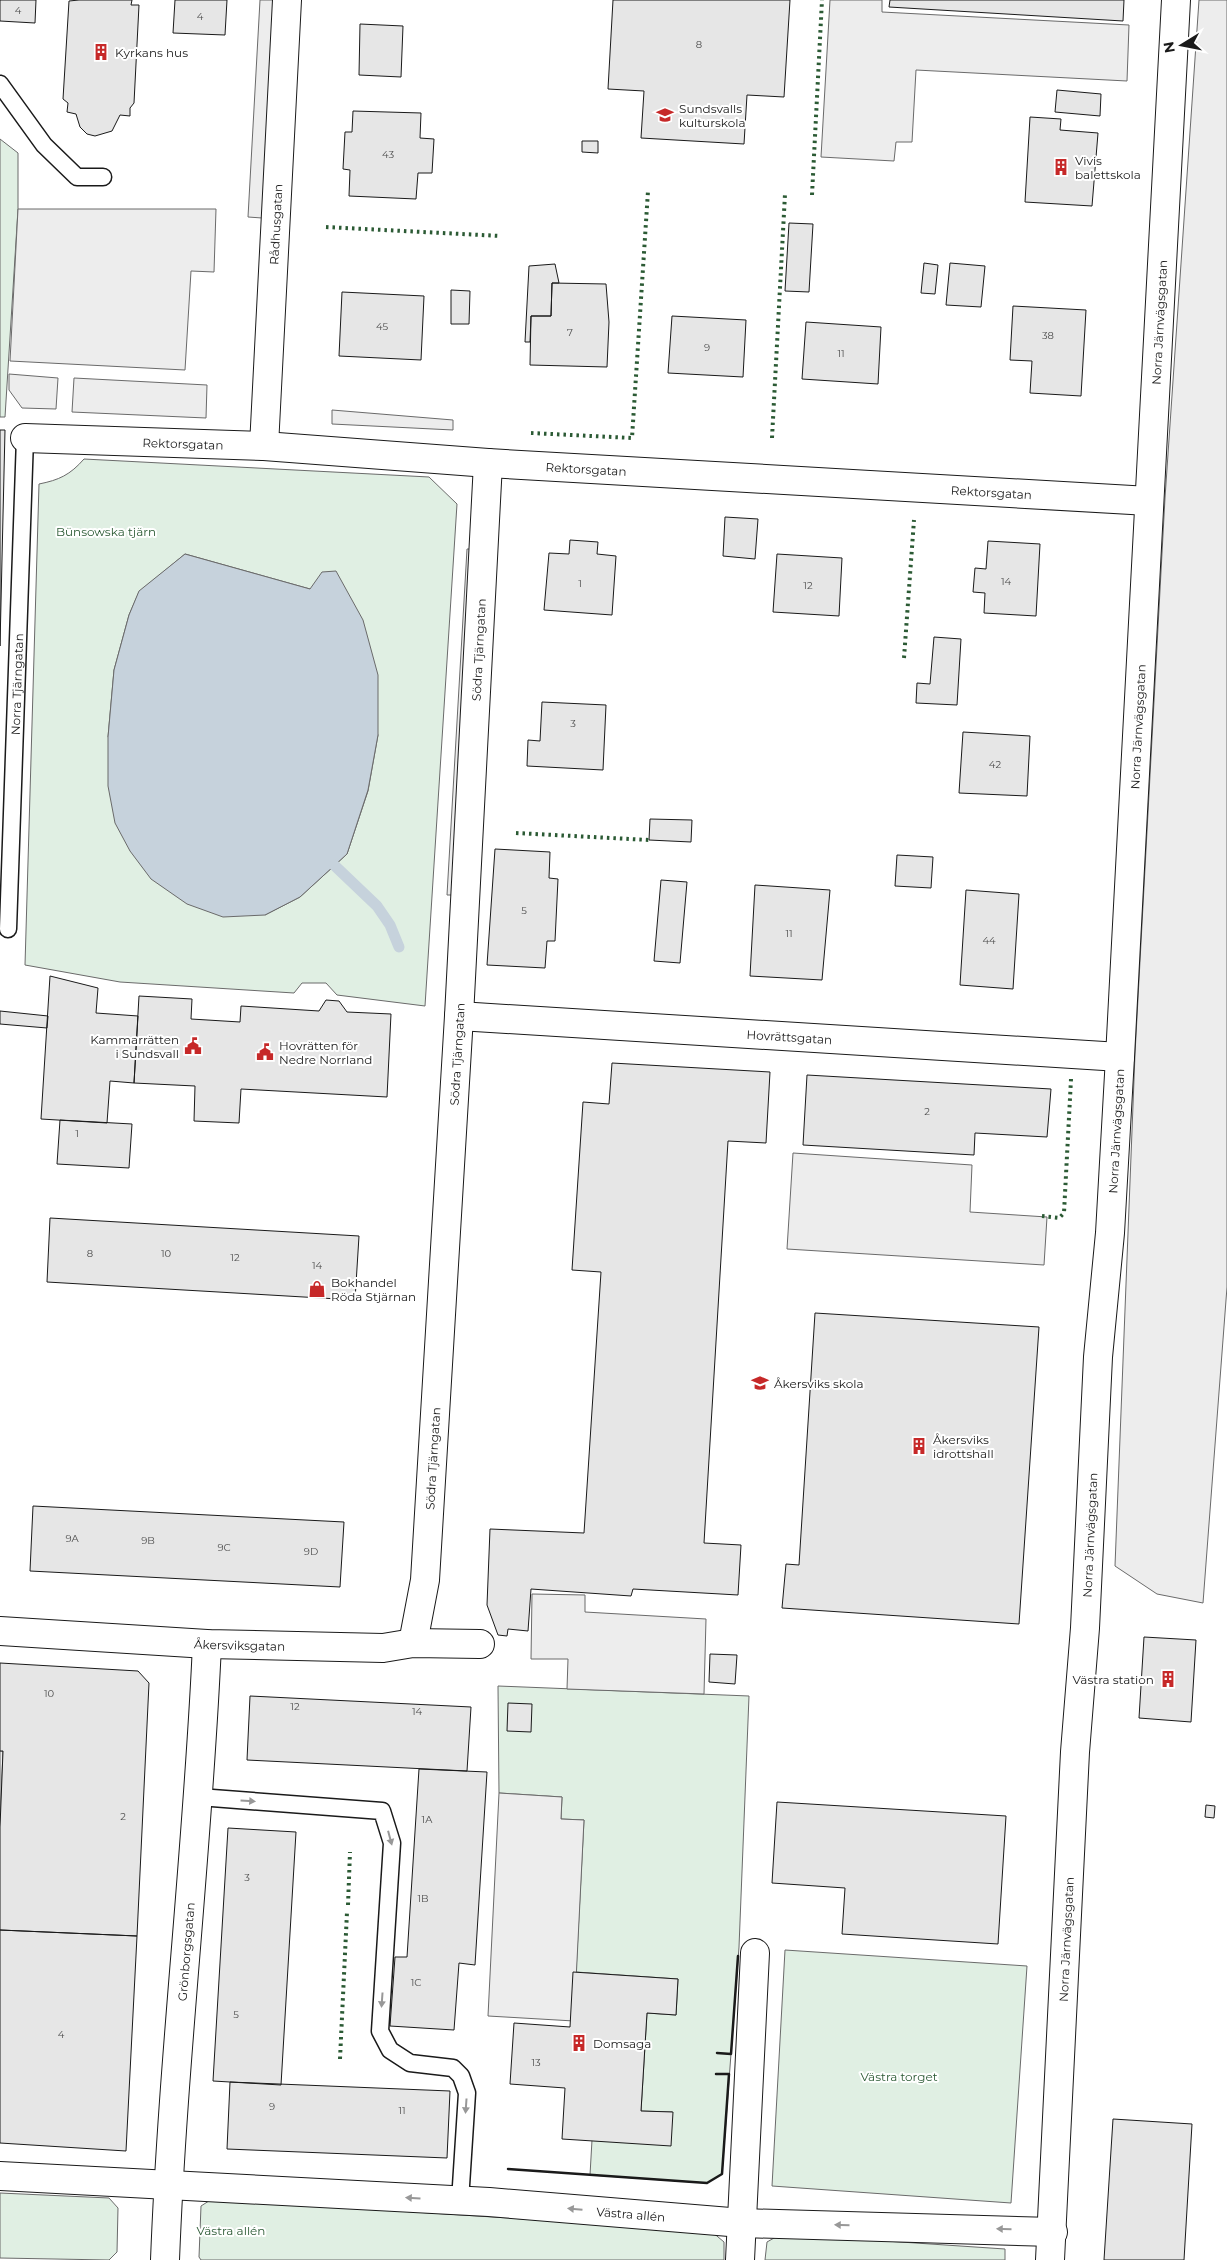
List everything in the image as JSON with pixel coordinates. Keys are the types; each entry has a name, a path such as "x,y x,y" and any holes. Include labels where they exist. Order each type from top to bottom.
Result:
{"street":[{"name":"Rådhusgatan","path":"264,446 287,0"},
{"name":"Norra Järnvägsgatan","path":"1050,2260 1053,2232 1075,1752 1085,1628 1098,1357 1110,1233 1176,0"},
{"name":"Rektorsgatan","path":"25,438 264,446 488,463 1149,501"},
{"name":"Södra Tjärngatan","path":"413,1643 425,1580 459,1016 488,463"},
{"name":"Hovrättsgatan","path":"459,1016 1120,1057"},
{"name":"Åkersviksgatan","path":"0,1631 207,1644 383,1648 413,1643 480,1644"},
{"name":"Grönborgsgatan","path":"165,2260 168,2186 199,1797 207,1644"},
{"path":"740,2260 756,1953"},
{"name":"Västra allén","path":"0,2176 460,2200 742,2223 1053,2232"}],"lane":[{"path":"0,84 44,145 77,177 103,177"},
{"name":"Norra Tjärngatan","path":"8,929 25,438"},
{"path":"199,1797 382,1811 392,1844 380,2031 390,2050 410,2063 453,2068 461,2076 467,2093 460,2200"}],"green space":[{"path":"0,139 18,153 18,209 5,417 0,417"},
{"name":"Bünsowska tjärn","path":"84,459 429,477 457,504 425,1006 337,995 326,983 302,983 294,993 120,982 25,965 39,484 64,476","holes":["185,554 310,589 378,735 368,791 347,854 300,897 265,915 108,737 114,670 129,615 139,592"]},
{"path":"498,1686 749,1696 739,1947 722,2174 707,2183 590,2175 592,2140 672,2112 641,2111 647,2013 676,2015 678,1979 576,1972 584,1820 561,1819 562,1797 499,1793"},
{"name":"Västra torget","path":"785,1950 1027,1966 1011,2203 772,2186"},
{"path":"0,2193 109,2198 118,2208 117,2252 109,2260 0,2258"},
{"name":"Västra allén","path":"212,2199 711,2231 724,2242 724,2260 201,2260 199,2257 201,2206"},
{"path":"781,2234 1005,2249 1005,2260 765,2260 767,2242"}],"shaded area":[{"path":"260,0 274,0 262,218 248,217"},
{"path":"830,0 882,0 882,12 1129,25 1127,81 916,70 912,142 896,142 894,161 821,157"},
{"path":"1199,0 1227,0 1227,1287 1203,1603 1157,1594 1115,1566 1135,1054 1165,498"},
{"path":"18,209 216,209 214,272 191,271 185,370 10,361"},
{"path":"9,374 58,378 56,409 22,408 9,390"},
{"path":"74,378 207,385 206,418 72,412"},
{"path":"332,410 453,420 453,430 332,424"},
{"path":"467,549 477,549 457,895 447,895"},
{"name":"Bünsowska tjärn","path":"185,554 310,589 322,572 336,571 363,620 378,675 378,735 368,790 347,854 300,897 265,915 223,917 187,904 151,879 130,851 115,823 108,786 108,737 114,670 129,615 139,591"},
{"path":"793,1153 972,1165 970,1212 1047,1217 1044,1265 787,1249"},
{"path":"532,1594 585,1595 585,1612 706,1619 704,1694 567,1689 568,1659 531,1659"},
{"path":"0,1751 3,1751 0,1827"},
{"path":"499,1793 562,1797 561,1819 584,1820 574,2021 488,2016"}],"building":[{"path":"0,0 36,0 35,23 0,21"},
{"name":"Kyrkans hus","path":"132,0 131,5 139,5 134,103 130,108 130,116 120,115 112,131 95,136 87,134 80,127 76,114 67,112 68,103 63,99 69,1"},
{"name":"Kyrkans hus","path":"175,0 227,0 225,35 173,33"},
{"path":"613,0 790,0 784,97 747,95 744,144 641,138 644,91 608,89"},
{"path":"890,0 1124,0 1123,21 889,7"},
{"path":"360,24 403,26 401,77 359,75"},
{"path":"1057,90 1101,94 1100,116 1055,112"},
{"path":"353,111 421,113 420,138 434,139 432,173 418,173 416,199 349,196 350,170 343,169 345,132 352,132"},
{"name":"Vivis balettskola","path":"1030,117 1061,119 1060,130 1098,133 1092,206 1025,202"},
{"path":"582,141 598,141 598,153 582,152"},
{"path":"789,223 813,224 809,292 785,291"},
{"path":"924,263 938,265 935,294 921,293"},
{"path":"950,263 985,266 981,307 946,305"},
{"path":"555,264 559,283 552,283 551,316 531,316 530,342 525,342 529,266"},
{"path":"552,283 606,284 609,322 607,367 530,365 531,316 551,316"},
{"path":"451,290 470,291 469,324 451,324"},
{"path":"342,292 424,296 421,360 339,356"},
{"path":"1013,306 1086,310 1081,396 1030,393 1032,361 1010,360"},
{"path":"672,316 746,320 743,377 668,373"},
{"path":"806,322 881,327 878,384 802,379"},
{"path":"0,430 5,430 0,646"},
{"path":"725,517 758,519 755,559 723,556"},
{"path":"570,540 598,542 597,554 616,556 612,615 544,610 549,553 569,554"},
{"path":"988,541 1040,544 1036,616 984,613 985,593 973,592 975,568 986,569"},
{"path":"777,554 842,558 839,616 773,612"},
{"path":"934,637 961,639 957,705 916,703 917,683 930,684"},
{"path":"542,702 606,705 603,770 527,766 528,740 540,741"},
{"path":"963,732 1030,736 1027,796 959,793"},
{"path":"650,819 692,820 691,842 649,840"},
{"path":"495,849 550,852 549,878 558,879 555,941 547,941 545,968 487,965"},
{"path":"897,855 933,857 931,888 895,886"},
{"path":"661,880 687,882 680,963 654,961"},
{"path":"755,885 830,890 822,980 750,976"},
{"path":"966,890 1019,894 1013,989 960,985"},
{"path":"50,976 98,988 96,1013 138,1016 134,1083 110,1081 107,1123 41,1119"},
{"path":"139,996 192,999 191,1019 240,1022 241,1006 319,1011 326,1000 339,1001 347,1012 391,1014 387,1097 241,1089 239,1123 194,1121 195,1086 134,1083"},
{"path":"0,1011 48,1016 47,1028 0,1024"},
{"path":"612,1063 770,1072 766,1143 728,1141 704,1543 741,1545 738,1595 633,1589 631,1596 531,1589 528,1631 508,1629 507,1636 498,1635 487,1605 490,1529 584,1533 601,1272 572,1270 583,1102 609,1104"},
{"path":"807,1075 1051,1089 1047,1137 975,1133 974,1155 803,1145"},
{"path":"60,1120 132,1124 129,1168 57,1164"},
{"path":"50,1218 359,1236 355,1300 47,1282"},
{"name":"Åkersviks idrottshall","path":"815,1313 1039,1327 1019,1624 782,1608 786,1564 799,1565"},
{"path":"33,1506 344,1522 340,1587 30,1571"},
{"name":"Västra station","path":"1144,1637 1196,1640 1191,1722 1139,1718"},
{"path":"710,1654 737,1655 735,1684 709,1682"},
{"path":"0,1663 138,1671 149,1683 137,1936 0,1930 0,1827 3,1751 0,1751"},
{"path":"250,1696 471,1707 467,1771 247,1760"},
{"path":"508,1703 532,1704 531,1732 507,1731"},
{"path":"419,1769 487,1772 475,1965 459,1963 454,2030 390,2026 395,1957 407,1957"},
{"path":"777,1802 1006,1816 998,1944 842,1934 845,1888 772,1883"},
{"path":"1206,1805 1215,1806 1214,1818 1205,1817"},
{"path":"228,1828 296,1832 281,2085 213,2081"},
{"path":"0,1930 137,1936 126,2151 0,2143"},
{"name":"Domsaga","path":"573,1972 678,1979 676,2015 647,2013 641,2111 673,2112 671,2146 562,2139 565,2088 510,2084 514,2023 570,2027"},
{"path":"230,2082 450,2091 447,2158 227,2149"},
{"path":"1113,2119 1192,2124 1184,2260 1104,2260"}],"waterway":[{"path":"334,865 377,906 390,925 399,947"}],"hedge":[{"path":"812,195 822,0"},
{"path":"531,433 632,438 648,191"},
{"path":"772,438 785,194"},
{"path":"326,227 501,236"},
{"path":"904,658 914,520"},
{"path":"516,833 649,840"},
{"path":"1042,1216 1059,1218 1064,1213 1071,1079"},
{"path":"348,1905 350,1852"},
{"path":"340,2059 347,1912"}],"wall":[{"path":"717,2053 731,2054 738,1956"},
{"path":"508,2169 707,2183 722,2174 729,2074 716,2074"}],"place":[{"name":"Kyrkans hus","path":"101,52"},
{"name":"Sundsvalls kulturskola","path":"665,115"},
{"name":"Vivis balettskola","path":"1061,167"},
{"name":"Kammarrätten i Sundsvall","path":"193,1046"},
{"name":"Hovrätten för Nedre Norrland","path":"265,1052"},
{"name":"Bokhandel Röda Stjärnan","path":"317,1289"},
{"name":"Åkersviks skola","path":"760,1383"},
{"name":"Åkersviks idrottshall","path":"919,1446"},
{"name":"Västra station","path":"1168,1679"},
{"name":"Domsaga","path":"579,2043"}]}
